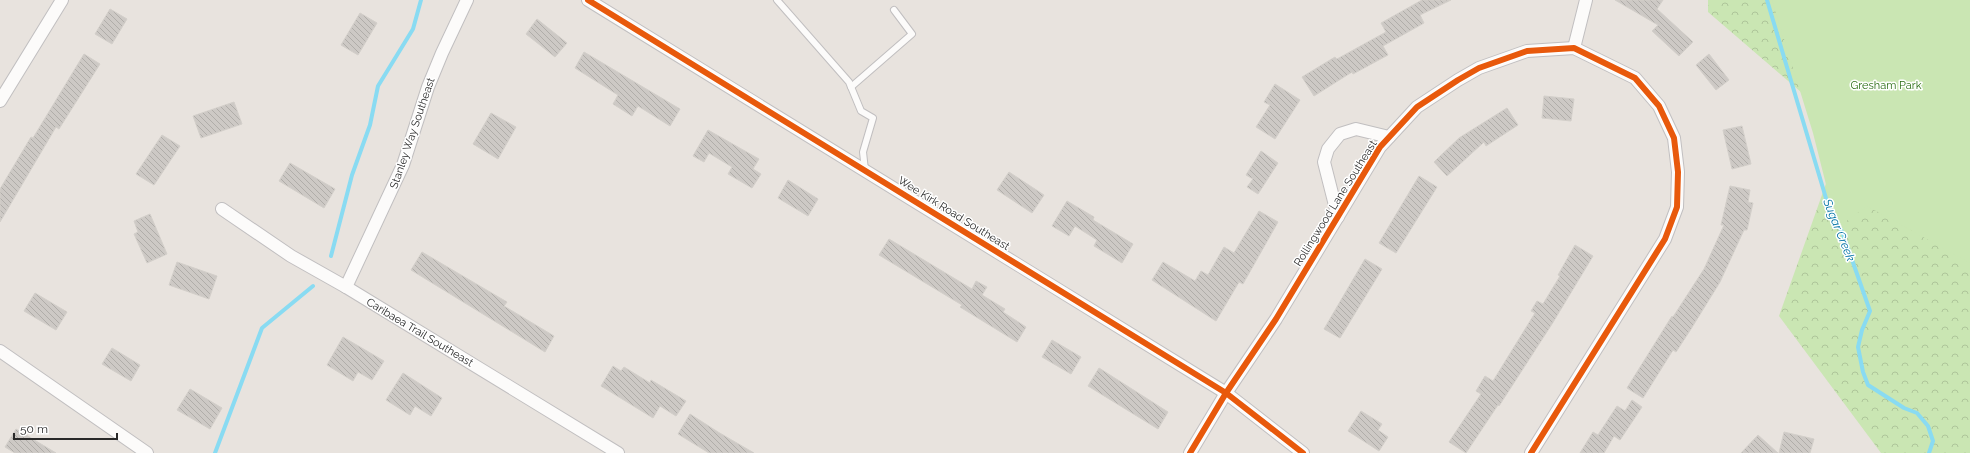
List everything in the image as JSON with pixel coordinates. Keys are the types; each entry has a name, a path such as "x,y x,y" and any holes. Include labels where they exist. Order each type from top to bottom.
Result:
{"street":[{"path":"0,101 62,0"},
{"name":"Stanley Way Southeast","path":"346,287 403,165 428,87 467,0"},
{"name":"Wee Kirk Road Southeast","path":"588,0 602,4 865,170 1226,392 1303,453"},
{"path":"1574,48 1586,0"},
{"name":"Rollingwood Lane Southeast","path":"1190,453 1226,392 1276,319 1380,147 1389,137 1418,107 1458,80 1479,68 1527,51 1574,48 1635,78 1659,106 1674,138 1678,172 1677,207 1665,239 1531,453"},
{"path":"1338,217 1324,162 1328,149 1340,134 1356,129 1389,137"},
{"name":"Caribaea Trail Southeast","path":"222,209 291,256 346,287 618,453"},
{"path":"0,351 147,453"}],"lane":[{"path":"777,0 849,82 861,111 873,118 863,152 865,170"},
{"path":"851,87 912,34 894,10"}],"green space":[{"path":"1708,0 1970,0 1970,453 1881,453 1779,316 1845,130 1708,12"},
{"name":"Gresham Park","path":"1772,0 1970,0 1970,263 1867,206 1837,228 1813,133"}],"building":[{"path":"1422,0 1451,0 1420,15 1424,23 1383,46 1388,55 1353,74 1352,72 1314,96 1302,77 1335,57 1337,59 1386,32 1381,23"},
{"path":"1615,0 1663,0 1657,9 1693,42 1679,56 1652,31 1658,25"},
{"path":"110,9 127,19 112,44 95,34"},
{"path":"360,13 377,23 358,55 341,45"},
{"path":"537,19 567,43 555,57 526,34"},
{"path":"584,52 680,109 670,126 638,106 632,116 613,104 618,95 575,68"},
{"path":"84,54 100,64 59,129 56,127 0,222 0,189"},
{"path":"1709,54 1729,80 1716,90 1696,65"},
{"path":"1275,84 1300,100 1275,139 1256,127 1270,105 1264,102"},
{"path":"1544,96 1574,99 1571,121 1542,118"},
{"path":"234,102 242,124 201,138 193,116"},
{"path":"1507,108 1518,125 1486,146 1484,142 1447,176 1434,162 1459,138"},
{"path":"491,113 516,127 498,159 473,144"},
{"path":"1742,126 1751,164 1732,169 1723,130"},
{"path":"708,130 759,159 753,169 761,174 752,188 728,174 732,167 709,153 704,162 693,156"},
{"path":"162,135 180,146 154,185 136,174"},
{"path":"1261,151 1278,163 1258,194 1247,187 1253,179 1246,175"},
{"path":"290,163 335,189 324,208 279,181"},
{"path":"1009,172 1044,195 1032,213 997,190"},
{"path":"1419,176 1437,187 1396,253 1379,243"},
{"path":"788,180 818,199 808,216 778,198"},
{"path":"1730,186 1750,190 1748,202 1753,203 1747,230 1744,230 1720,282 1691,329 1676,352 1673,350 1643,398 1627,388 1672,316 1673,317 1704,269 1724,225 1721,225"},
{"path":"1067,201 1094,217 1093,220 1133,244 1122,263 1094,246 1097,240 1075,226 1069,236 1052,226"},
{"path":"1259,211 1278,222 1243,284 1239,282 1216,321 1152,280 1163,262 1195,281 1201,271 1208,275 1224,247 1234,253"},
{"path":"150,214 167,254 147,263 134,234 138,232 134,221"},
{"path":"889,239 972,289 976,281 987,287 982,295 1005,309 1003,312 1026,327 1017,342 960,307 962,305 879,255"},
{"path":"1575,245 1593,256 1552,324 1499,406 1498,405 1466,453 1449,442 1481,394 1476,391 1485,376 1493,381 1535,313 1531,311 1537,301 1543,304 1560,276 1558,275"},
{"path":"422,252 507,302 504,306 554,336 545,352 411,270"},
{"path":"1365,259 1382,269 1340,338 1324,329"},
{"path":"177,262 217,276 209,299 169,285"},
{"path":"35,293 67,312 56,330 24,311"},
{"path":"343,337 384,361 372,380 358,372 353,381 327,365"},
{"path":"1052,340 1081,357 1071,374 1042,357"},
{"path":"112,348 140,365 131,381 102,364"},
{"path":"613,366 621,371 624,367 650,383 651,380 686,401 676,416 660,406 653,418 601,386"},
{"path":"1099,368 1168,412 1158,429 1088,386"},
{"path":"403,373 442,398 431,416 415,406 410,415 386,400"},
{"path":"190,389 222,408 210,429 177,410"},
{"path":"1632,400 1642,407 1620,440 1614,436 1604,453 1580,453 1593,432 1598,435 1617,406 1625,411"},
{"path":"1361,411 1382,424 1378,430 1388,437 1379,451 1348,431"},
{"path":"690,414 754,453 709,453 678,434"},
{"path":"16,429 56,453 15,453 5,447"},
{"path":"1784,432 1814,439 1810,453 1779,453"},
{"path":"1758,435 1778,453 1741,453"}],"waterway":[{"path":"331,256 352,175 370,125 378,86 413,29 421,0"},
{"name":"Sugar Creek","path":"1767,0 1828,205 1843,234 1870,311 1862,330 1858,347 1863,372 1868,385 1904,408 1917,413 1928,426 1933,441 1929,453"},
{"path":"215,453 262,328 313,286"}],"cycle path":[{"path":"588,0 1226,393 1303,453"},
{"path":"1190,453 1226,393 1276,319 1380,147 1417,107 1479,68 1527,51 1574,48 1635,78 1659,106 1674,138 1678,172 1677,207 1665,239 1531,453"}]}
